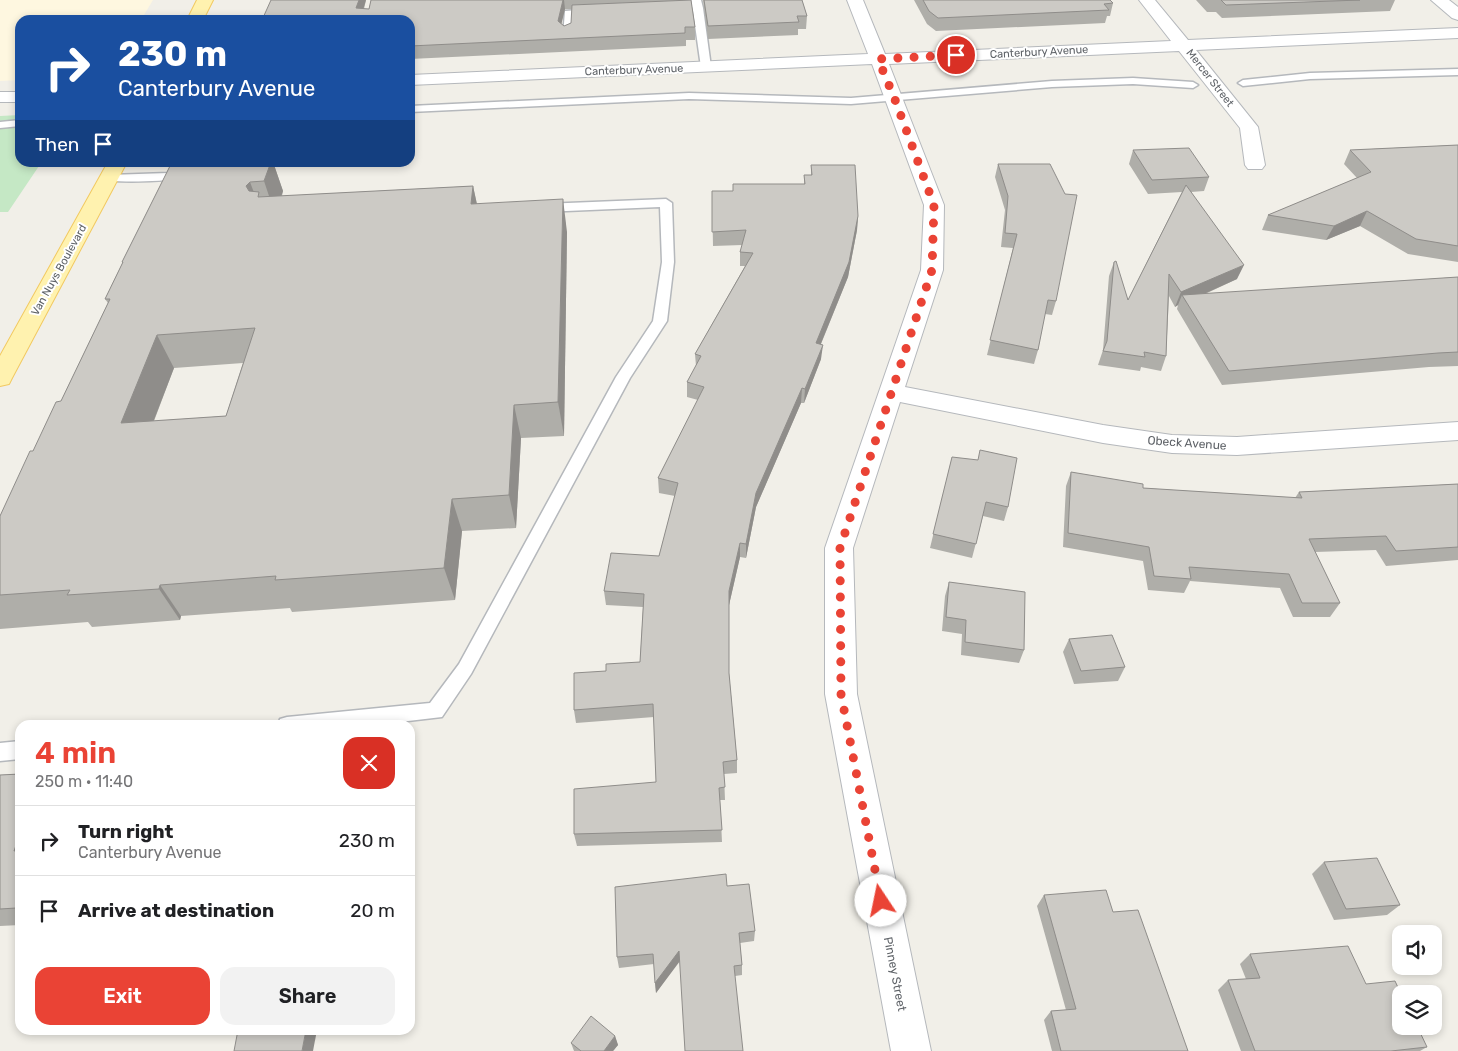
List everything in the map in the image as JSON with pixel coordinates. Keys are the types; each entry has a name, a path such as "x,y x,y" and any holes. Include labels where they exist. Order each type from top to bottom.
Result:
{"main road":[{"path":"198,15 205,0"},
{"name":"Van Nuys Boulevard","path":"0,378 114,170"}],"street":[{"name":"Pinney Street","path":"855,0 894,97 934,205 932,270 890,392 840,548 841,694 911,1051"},
{"name":"Mercer Street","path":"1147,0 1249,127 1255,165"},
{"path":"1439,0 1458,15"},
{"name":"Canterbury Avenue","path":"415,80 1458,33"},
{"path":"0,97 15,96"},
{"name":"Obeck Avenue","path":"890,392 1103,434 1172,444 1237,446 1458,431"}],"lane":[{"path":"566,34 567,0"},
{"path":"658,9 697,4 706,67"},
{"path":"568,13 608,12"},
{"path":"1243,82 1310,76 1458,72"},
{"path":"415,109 689,96 851,101 1052,84 1133,82 1193,84"},
{"path":"0,125 15,124"},
{"path":"114,170 170,178 193,175 212,167"},
{"path":"344,720 435,711 465,669 623,377 660,321 668,262 666,203 529,208"},
{"path":"0,752 15,750"}],"shaded area":[{"path":"0,0 153,0 144,15 15,15 15,80 0,81"}],"green space":[{"path":"15,115 15,167 38,167 8,212 0,212 0,116"}],"building":[{"path":"271,0 359,0 356,8 369,9 371,0 563,0 558,21 564,26 571,23 572,5 691,0 695,27 685,27 685,33 415,46 415,15 264,15"},
{"path":"704,0 802,0 807,16 797,16 799,22 708,26"},
{"path":"923,0 1110,0 1113,3 1104,4 1109,10 938,18 929,11"},
{"path":"1221,0 1360,0 1226,5"},
{"path":"1458,145 1458,246 1416,239 1367,211 1334,226 1268,215 1371,172 1350,150"},
{"path":"1189,148 1209,177 1152,180 1133,150"},
{"path":"998,164 1050,164 1065,194 1077,195 1056,301 1048,300 1038,350 990,340 1017,234 1005,233 1008,196"},
{"path":"811,165 855,165 858,216 849,262 816,343 823,345 805,389 802,388 756,493 746,544 740,543 729,591 729,673 737,760 723,762 725,787 719,788 722,830 574,834 574,789 656,782 653,704 574,710 574,673 606,671 606,664 640,662 644,594 604,591 611,553 659,556 678,483 658,478 704,387 687,382 701,356 695,354 753,253 740,252 746,230 712,232 712,191 733,191 733,184 805,184 804,175 812,175"},
{"path":"170,167 269,167 264,181 250,182 246,186 249,191 259,192 258,197 473,186 471,204 563,199 558,402 514,405 509,495 452,499 444,568 275,580 276,576 160,585 159,589 67,595 70,590 0,595 0,516 30,451 33,451 56,402 61,401 110,299 105,299","holes":["255,328 226,416 121,423 157,335"]},
{"path":"1186,185 1244,265 1181,292 1169,274 1166,356 1144,352 1145,357 1103,351 1107,341 1114,262 1116,261 1128,300"},
{"path":"1458,277 1458,352 1229,371 1182,295"},
{"path":"980,450 1017,458 1008,507 986,502 976,544 933,534 952,457 978,460"},
{"path":"1071,472 1143,484 1143,488 1302,498 1299,492 1458,484 1458,547 1396,551 1386,536 1309,539 1340,603 1302,603 1289,574 1189,567 1191,579 1154,576 1149,547 1068,533"},
{"path":"949,582 1025,592 1024,650 965,642 966,620 946,617"},
{"path":"1112,635 1125,667 1081,671 1069,639"},
{"path":"15,774 15,908 0,909 0,775"},
{"path":"1377,858 1400,905 1346,909 1324,862"},
{"path":"726,874 727,886 749,884 755,931 739,933 742,965 734,966 743,1051 685,1051 679,951 655,983 653,954 617,957 615,887"},
{"path":"1106,890 1113,912 1138,910 1188,1051 1061,1051 1051,1011 1076,1009 1044,895"},
{"path":"1348,946 1366,984 1395,981 1397,985 1392,985 1392,1035 1421,1035 1427,1047 1391,1051 1255,1051 1228,980 1260,978 1250,954"},
{"path":"591,1016 615,1036 604,1051 581,1051 571,1043"},
{"path":"237,1035 305,1035 302,1051 234,1051"}],"route":[{"path":"881,901 841,694 840,548 890,392 932,270 934,205 878,59 956,55"}]}
